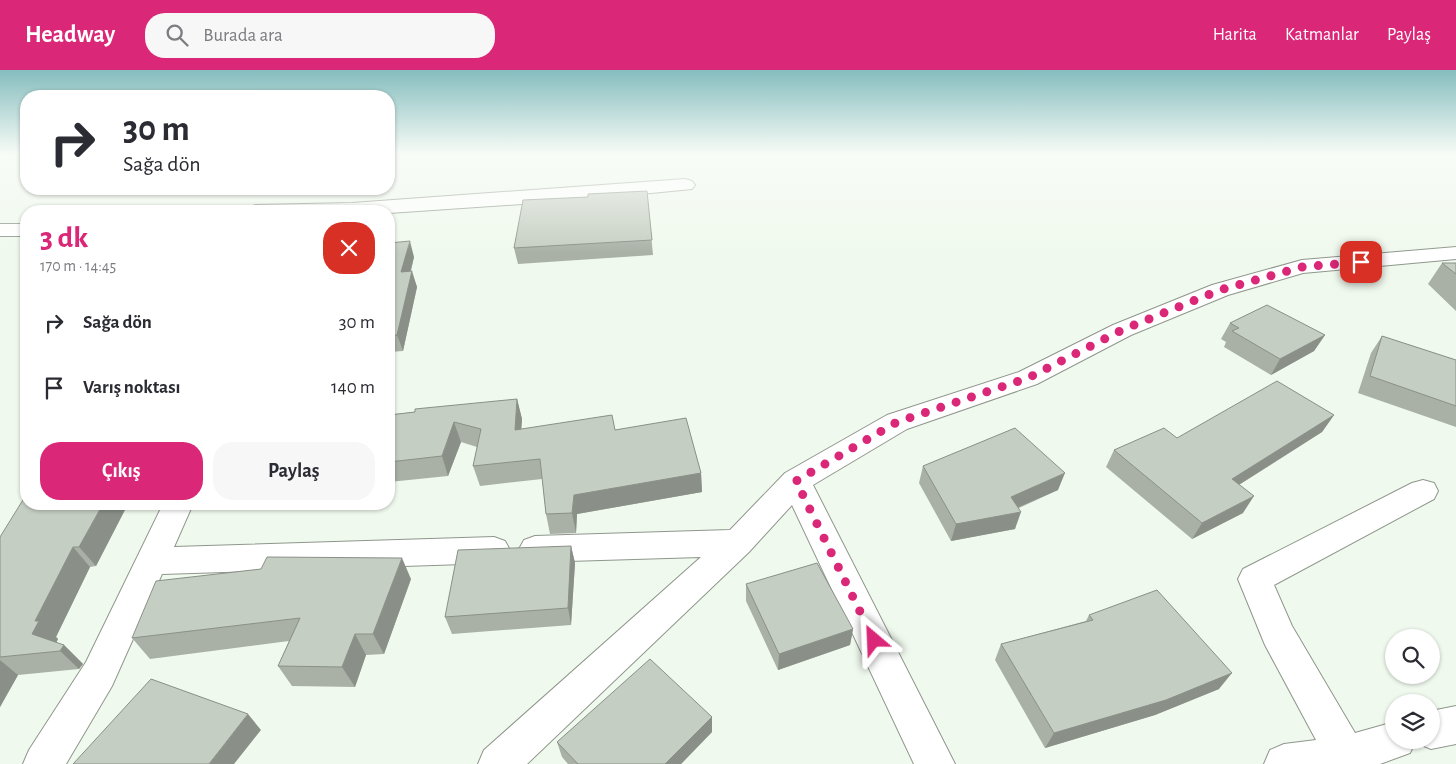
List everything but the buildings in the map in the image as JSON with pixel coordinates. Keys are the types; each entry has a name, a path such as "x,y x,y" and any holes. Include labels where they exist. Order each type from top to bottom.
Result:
{"street":[{"path":"395,206 652,187"},
{"path":"0,230 20,230"},
{"path":"498,764 738,543 796,481 897,422 1028,378 1122,330 1220,290 1302,267 1456,253"},
{"path":"796,481 935,764"},
{"path":"1346,755 1278,634 1255,579 1423,491"},
{"path":"43,764 99,674 175,510"},
{"path":"151,561 738,543"},
{"path":"1440,728 1456,725"},
{"path":"1284,764 1346,755 1385,743"}],"route":[{"path":"874,640 796,481 897,422 1028,378 1122,330 1220,290 1302,267 1361,262"}]}
